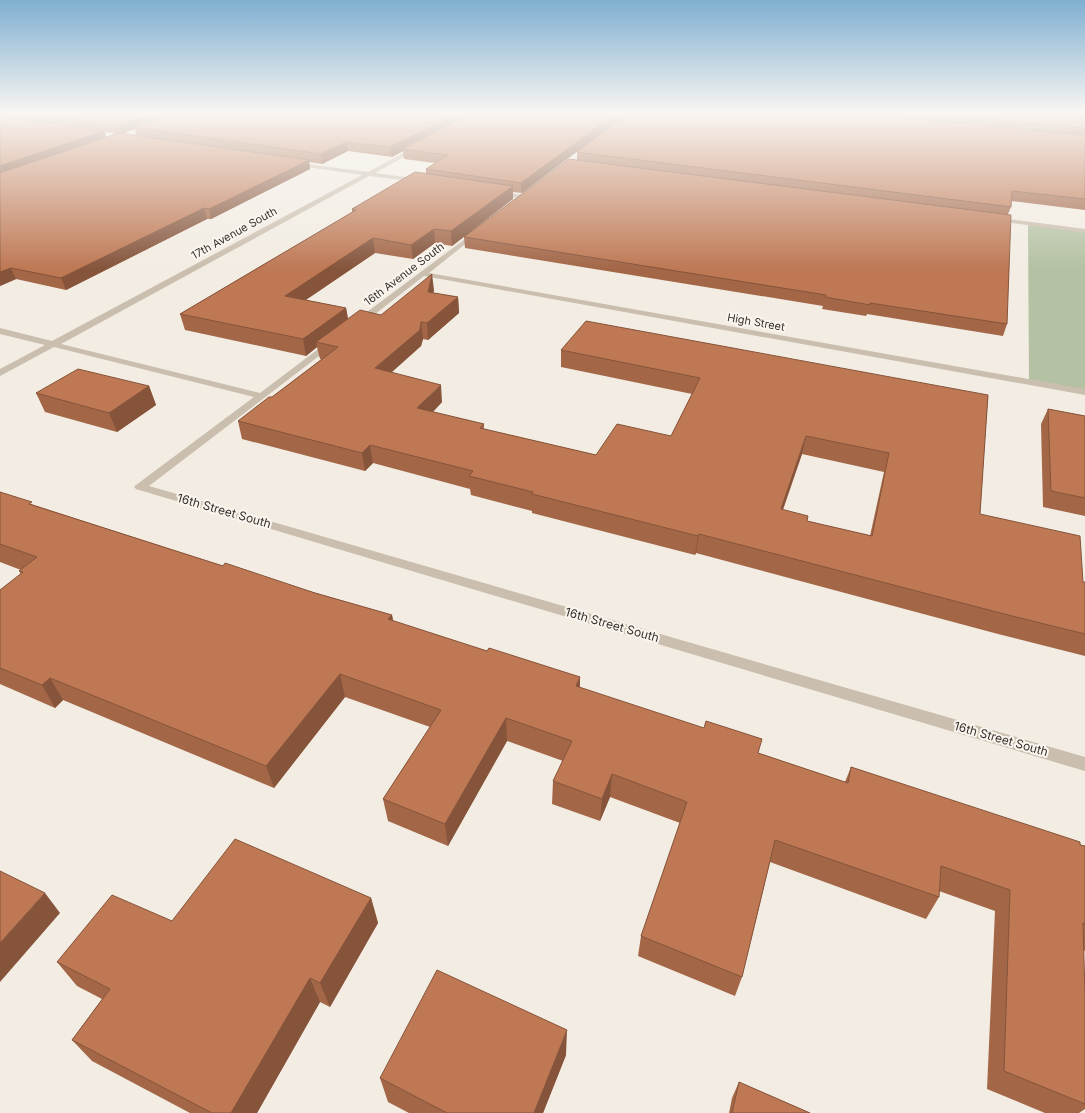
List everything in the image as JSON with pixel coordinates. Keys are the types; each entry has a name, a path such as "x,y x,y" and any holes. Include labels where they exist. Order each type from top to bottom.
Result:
{"street":[{"path":"314,166 426,182"},
{"name":"17th Avenue South","path":"0,373 382,166"},
{"path":"484,191 527,194 511,206"},
{"path":"989,219 1085,231"},
{"name":"16th Avenue South","path":"348,331 482,228"},
{"name":"High Street","path":"423,274 1085,392"},
{"path":"0,331 261,396 340,337"},
{"name":"16th Street South","path":"261,396 140,487 1085,764"}],"green space":[{"path":"1028,224 1085,231 1085,392 1029,382"}],"building":[{"path":"21,166 297,166 209,209 204,208 61,278 11,268 0,272 0,173"},
{"path":"431,166 544,166 521,183 426,169"},
{"path":"560,166 624,166 1011,215 1007,324 870,303 870,305 825,297 826,295 464,237"},
{"path":"687,166 1085,166 1085,199 1012,191 1011,207"},
{"path":"415,172 513,186 451,231 434,229 411,245 373,238 285,296 346,308 303,339 180,314 356,210 352,209"},
{"path":"432,274 428,292 458,297 427,323 421,322 420,330 375,368 441,385 417,408 484,424 480,428 596,455 617,424 671,436 700,378 561,350 586,321 988,395 980,514 1080,536 1083,582 1085,582 1085,634 699,534 698,536 532,494 533,492 469,476 473,471 370,445 362,453 238,421 338,347 316,342 360,310 381,315","holes":["806,436 889,453 872,536 807,521 808,516 781,509"]},
{"path":"78,369 149,386 109,413 36,393"},
{"path":"1048,409 1085,416 1085,498 1051,491"},
{"path":"0,492 32,502 29,504 223,566 225,563 315,593 392,615 388,619 487,651 489,648 580,677 576,686 704,728 706,721 762,739 758,753 848,783 851,767 1080,842 1080,845 1085,846 1085,924 1083,923 1085,1104 1004,1071 1010,890 941,866 939,897 775,840 742,977 641,936 687,802 612,774 602,799 553,781 572,741 506,718 445,824 383,799 441,710 340,674 266,766 50,678 42,685 0,668 0,590 23,572 19,571 37,557 0,544"},
{"path":"235,839 371,898 320,983 310,978 231,1113 212,1113 72,1040 110,989 57,962 112,895 172,921"},
{"path":"0,871 45,893 0,943"},
{"path":"437,970 567,1030 534,1113 447,1113 380,1078"},
{"path":"739,1082 810,1113 732,1113"}]}
